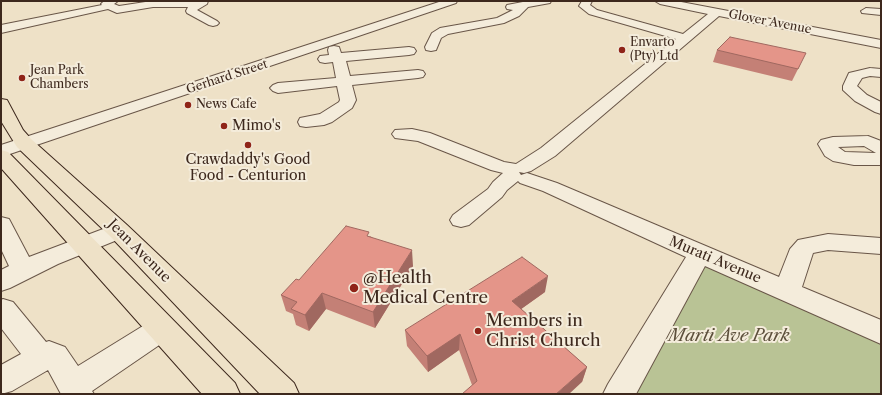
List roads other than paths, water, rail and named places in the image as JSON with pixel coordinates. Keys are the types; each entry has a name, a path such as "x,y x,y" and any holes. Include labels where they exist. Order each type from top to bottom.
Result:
{"main road":[{"name":"Jean Avenue","path":"1,104 10,139 119,231 282,394"},
{"path":"1,156 223,394"}],"street":[{"path":"113,1 106,3 117,10 150,3 202,2"},
{"name":"Gerhard Street","path":"10,139 105,103 265,62 446,1"},
{"name":"Gerhard Street","path":"10,139 157,95 197,86 314,54 352,35 452,1"},
{"path":"587,1 584,6 594,12 621,21 686,38"},
{"name":"Glover Avenue","path":"660,1 881,44"},
{"path":"202,2 191,11 213,23"},
{"path":"499,8 548,3"},
{"path":"431,47 436,36 444,31 500,21 515,14 524,5"},
{"path":"1,29 48,25 103,8"},
{"path":"34,10 48,25"},
{"path":"866,11 881,12"},
{"path":"461,220 494,193 506,188 523,172 717,12"},
{"path":"306,122 322,120 346,105 348,100 338,55 343,41 352,35"},
{"path":"403,38 446,52"},
{"path":"314,54 338,55 409,51"},
{"path":"881,73 870,72 858,74 854,76 850,86 851,90 861,98 876,126 827,144 832,152 840,157 854,159 881,159"},
{"path":"278,88 418,74"},
{"name":"Murati Avenue","path":"401,134 424,136 523,172 700,254 787,290 881,332"},
{"path":"1,224 23,270"},
{"path":"1,281 50,258 85,246 119,231"},
{"path":"787,290 802,250 806,246 828,242 881,246"},
{"path":"619,394 700,254"},
{"path":"3,310 41,358"},
{"path":"1,381 49,354 55,356 76,390 161,329"}],"place":[{"name":"Envarto (Pty) Ltd","path":"622,50"},
{"name":"Jean Park Chambers","path":"22,78"},
{"name":"News Cafe","path":"188,105"},
{"name":"Mimo's","path":"224,126"},
{"name":"Crawdaddy's Good Food - Centurion","path":"248,145"},
{"name":"@Health Medical Centre","path":"354,288"},
{"name":"Members in Christ Church","path":"478,331"}],"park label":[{"name":"Marti Ave Park","path":"729,336"}]}
